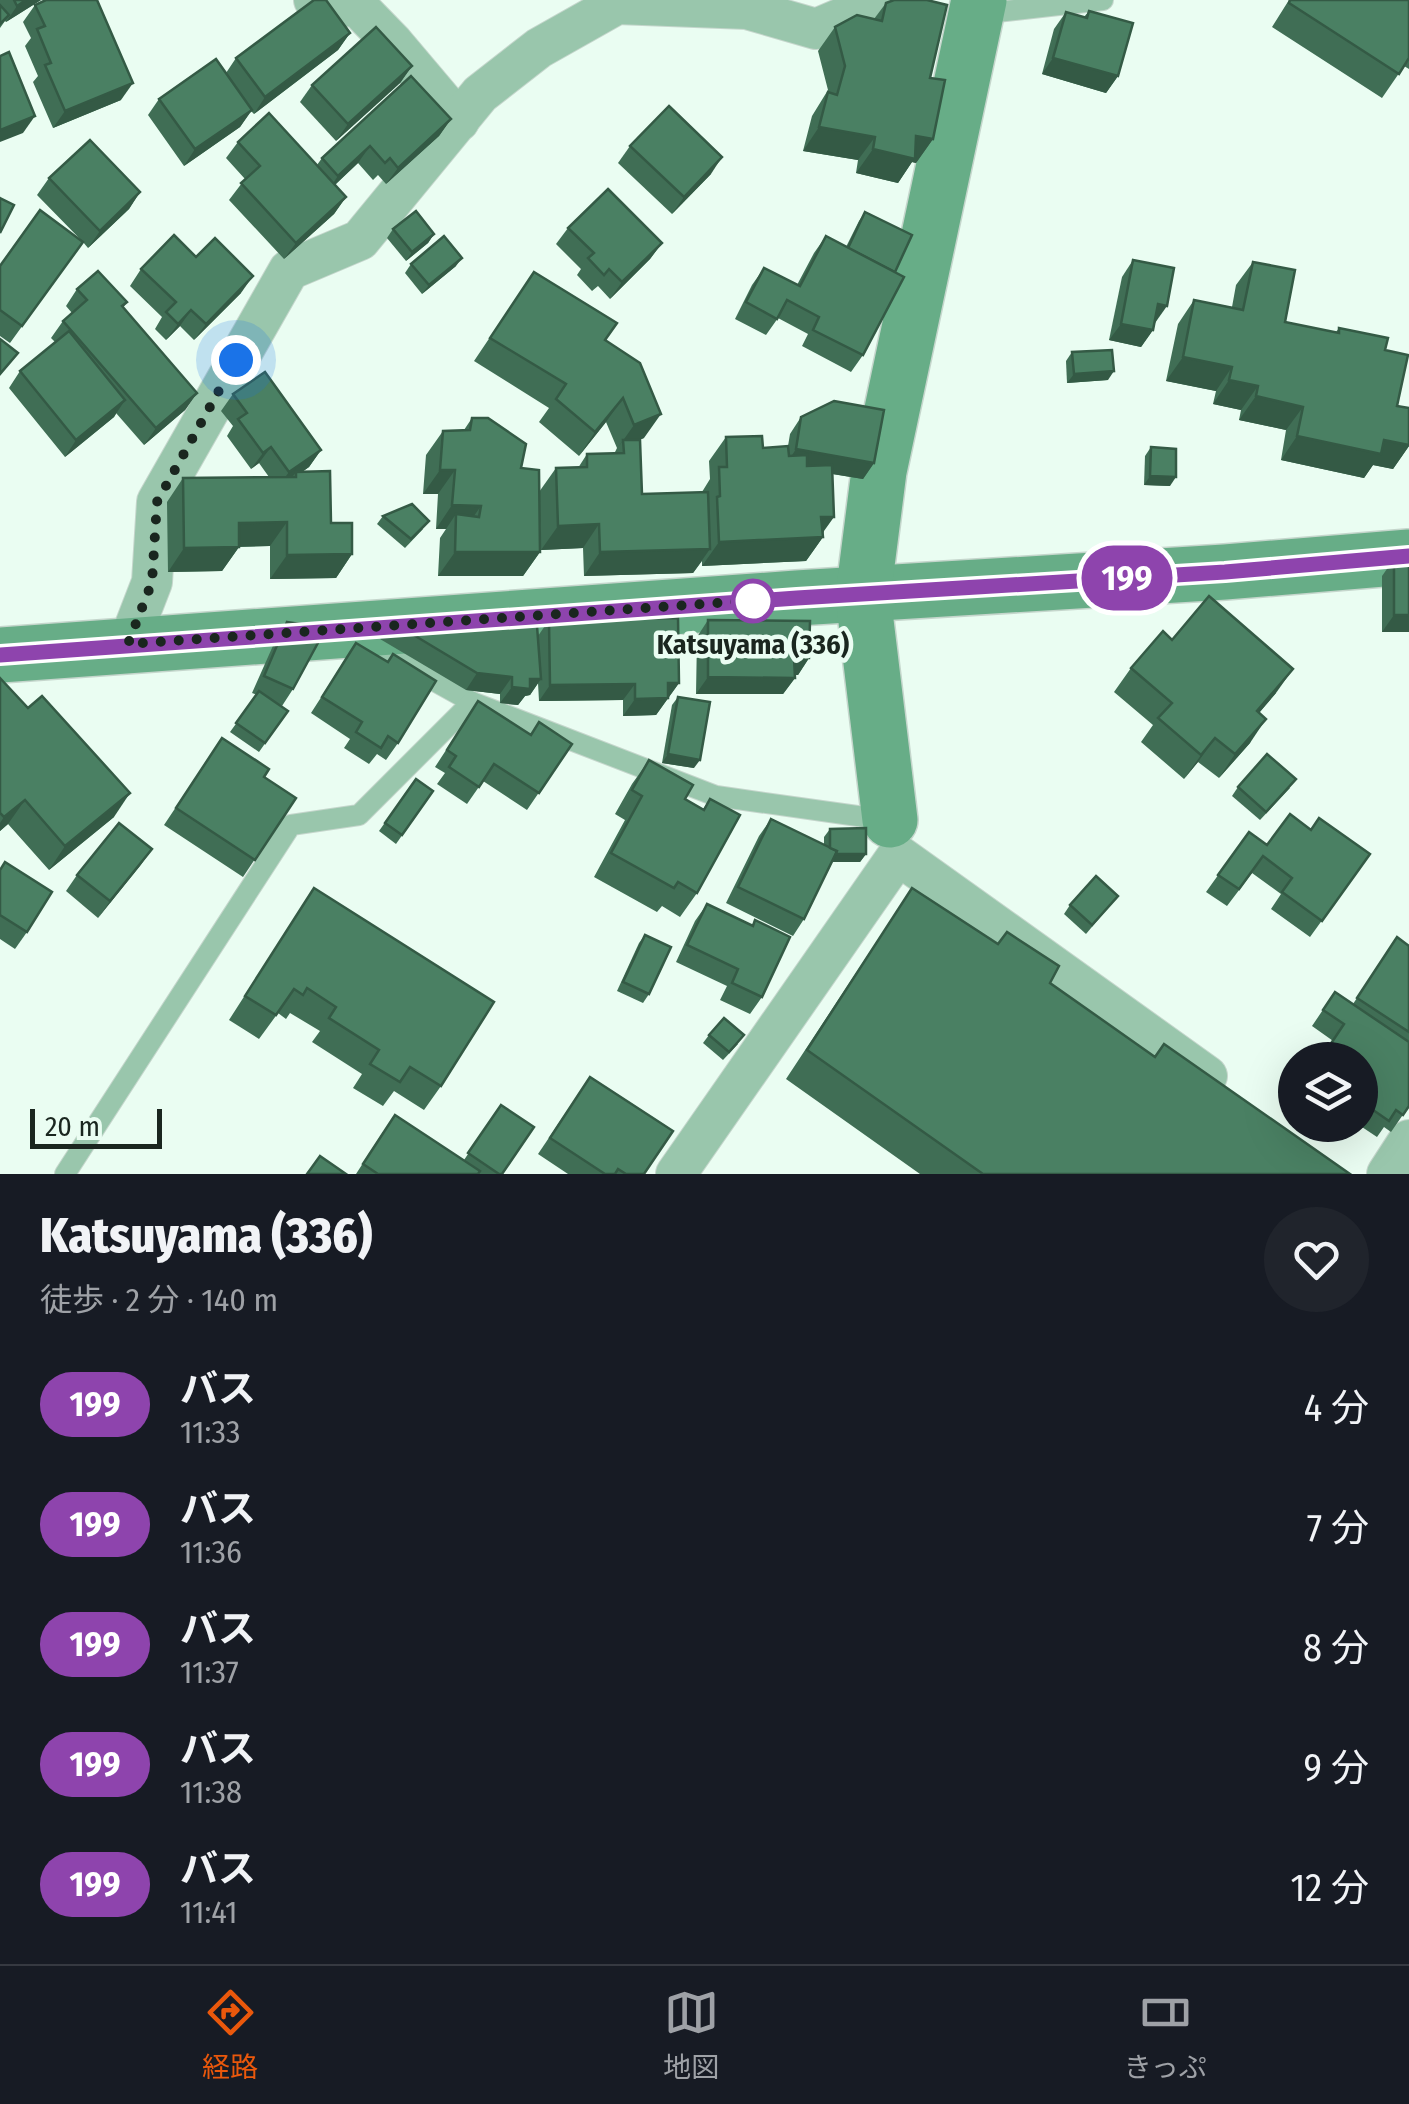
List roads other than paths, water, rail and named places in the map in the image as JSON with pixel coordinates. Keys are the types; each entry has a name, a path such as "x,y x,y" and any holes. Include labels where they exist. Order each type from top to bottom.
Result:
{"street":[{"path":"314,0 362,4 459,121"},
{"path":"128,644 152,582 157,502 289,270 360,240 480,94 539,48 617,4 747,9 816,28 939,4 863,596 894,838 676,1174"},
{"path":"0,655 1225,572 1409,556"},
{"path":"894,838 1232,1094"},
{"path":"1386,1174 1409,1140"}],"lane":[{"path":"939,4 1103,0"},
{"path":"354,629 358,639 472,702 716,796 894,838"},
{"path":"65,1174 292,825 359,815 472,702"}],"place":[{"name":"Katsuyama (336)","path":"753,601"}]}
